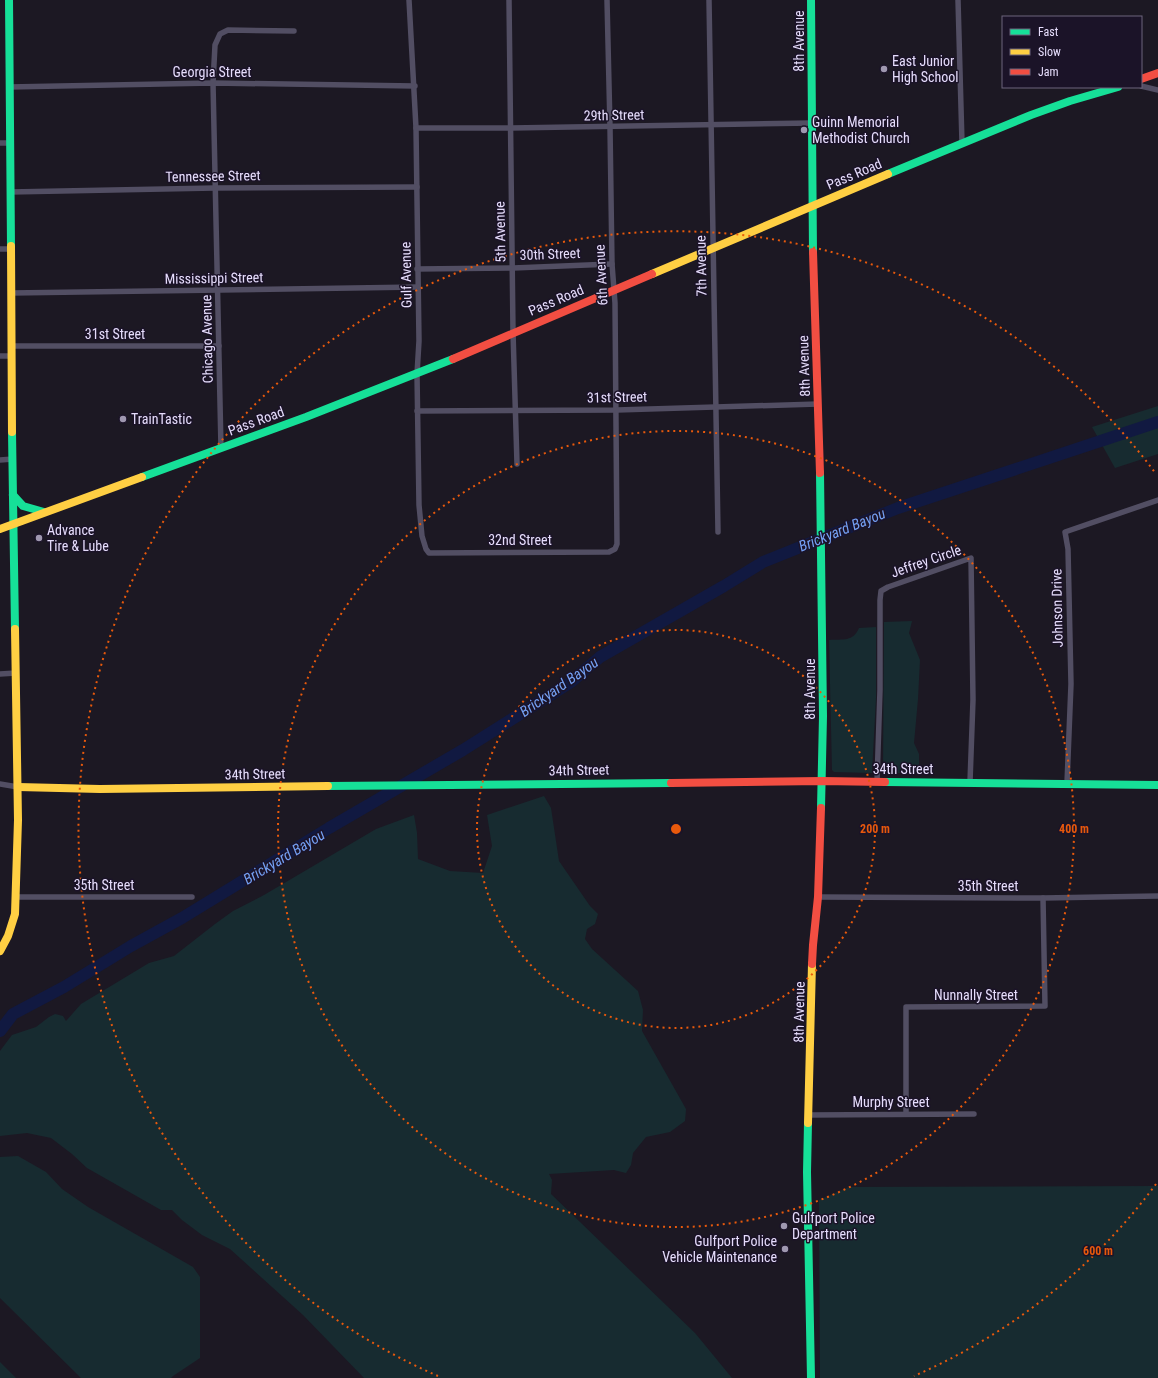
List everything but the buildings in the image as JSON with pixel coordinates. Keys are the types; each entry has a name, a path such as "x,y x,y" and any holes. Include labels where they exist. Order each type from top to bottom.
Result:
{"street":[{"path":"0,951 12,926 15,914 18,787 13,523 8,0"},
{"name":"Gulf Avenue","path":"409,0 415,86 416,128 419,341 417,374 419,505 422,536 426,549"},
{"name":"5th Avenue","path":"509,0 513,332 517,464"},
{"name":"6th Avenue","path":"606,0 616,410 617,544 615,549"},
{"name":"7th Avenue","path":"709,0 718,532"},
{"name":"8th Avenue","path":"811,0 812,206 822,524 823,716 818,897 813,945 807,1172 811,1378"},
{"path":"958,0 962,143"},
{"name":"Chicago Avenue","path":"221,448 218,290 214,188 215,45 220,34 228,30 294,31"},
{"path":"1142,79 1158,73"},
{"name":"Georgia Street","path":"9,86 214,83 415,86"},
{"path":"1142,86 1158,90"},
{"name":"Pass Road","path":"0,529 306,417 417,374 513,332 962,143 1031,115 1070,101 1115,88"},
{"name":"29th Street","path":"416,128 712,126 812,123"},
{"path":"0,143 9,143"},
{"name":"Tennessee Street","path":"10,192 214,188 416,187"},
{"path":"0,249 11,249"},
{"name":"30th Street","path":"418,269 513,268 612,264"},
{"name":"Mississippi Street","path":"12,293 418,287"},
{"name":"31st Street","path":"12,346 219,346"},
{"path":"0,356 12,356"},
{"name":"31st Street","path":"417,411 616,410 818,404"},
{"path":"0,460 13,459"},
{"path":"13,495 23,506 44,512"},
{"name":"Johnson Drive","path":"1067,783 1070,684 1068,549 1065,532 1158,500"},
{"name":"32nd Street","path":"426,549 429,553 609,552 615,549"},
{"name":"Jeffrey Circle","path":"877,782 881,591 888,587 971,558 973,700 970,782"},
{"path":"0,674 16,674"},
{"name":"34th Street","path":"0,784 18,787 100,789 822,781 1158,785"},
{"name":"35th Street","path":"818,897 1043,898 1158,896"},
{"name":"35th Street","path":"16,897 192,897"},
{"name":"Nunnally Street","path":"906,1114 906,1007 1045,1006 1043,898"},
{"name":"Murphy Street","path":"809,1115 974,1114"}],"green space":[{"path":"1158,406 1158,454 1115,468 1092,427"},
{"path":"912,621 909,633 920,660 914,743 919,754 919,773 883,773 884,622"},
{"path":"876,627 876,698 872,773 834,772 832,770 829,640 851,638 859,628"},
{"path":"544,796 551,808 559,861 590,906 598,914 595,924 587,929 585,939 592,949 638,991 643,1010 642,1031 686,1109 685,1121 670,1132 646,1137 633,1153 631,1165 626,1173 614,1170 549,1174 552,1180 551,1194 695,1333 732,1378 364,1378 303,1315 230,1249 202,1235 182,1220 172,1210 161,1210 87,1168 51,1138 27,1133 0,1136 0,1051 12,1035 36,1027 55,1014 63,1016 66,1021 81,1004 149,963 174,956 233,911 264,895 376,829 414,815 417,833 418,859 450,871 483,873 492,846 487,815"},
{"path":"18,1156 46,1172 62,1189 88,1207 193,1267 200,1277 200,1358 171,1378 81,1378 0,1298 0,1157"},
{"path":"1158,1186 1158,1378 820,1378 819,1200 849,1187"},
{"path":"0,1362 16,1378 0,1378"}],"waterway":[{"name":"Brickyard Bayou","path":"0,1031 13,1014 64,987 131,946 182,918 329,828 463,750 571,682 600,657 763,562 898,508 1158,422"}],"traffic: fast":[{"path":"9,0 11,246"},
{"path":"811,0 813,252"},
{"path":"888,174 1031,115 1070,101 1115,88"},
{"path":"142,477 306,417 453,359"},
{"path":"12,432 15,629"},
{"path":"820,473 823,716 821,808"},
{"path":"13,495 23,506 44,512"},
{"path":"885,782 1158,785"},
{"path":"328,786 671,783"},
{"path":"808,1123 807,1172 811,1378"}],"traffic: slow":[{"path":"652,274 888,174"},
{"path":"11,246 12,432"},
{"path":"0,529 142,477"},
{"path":"0,951 8,936 15,914 18,820 15,629"},
{"path":"18,787 100,789 328,786"},
{"path":"808,1123 812,964"}],"traffic: jam":[{"path":"1142,79 1158,73"},
{"path":"813,252 820,473"},
{"path":"453,359 652,274"},
{"path":"671,783 822,781 885,782"},
{"path":"812,964 818,897 821,808"}],"place":[{"name":"East Junior High School","path":"884,69"},
{"name":"Guinn Memorial Methodist Church","path":"804,130"},
{"name":"TrainTastic","path":"123,419"},
{"name":"Advance Tire & Lube","path":"39,538"},
{"name":"Gulfport Police Department","path":"784,1226"},
{"name":"Gulfport Police Vehicle Maintenance","path":"785,1249"}]}
